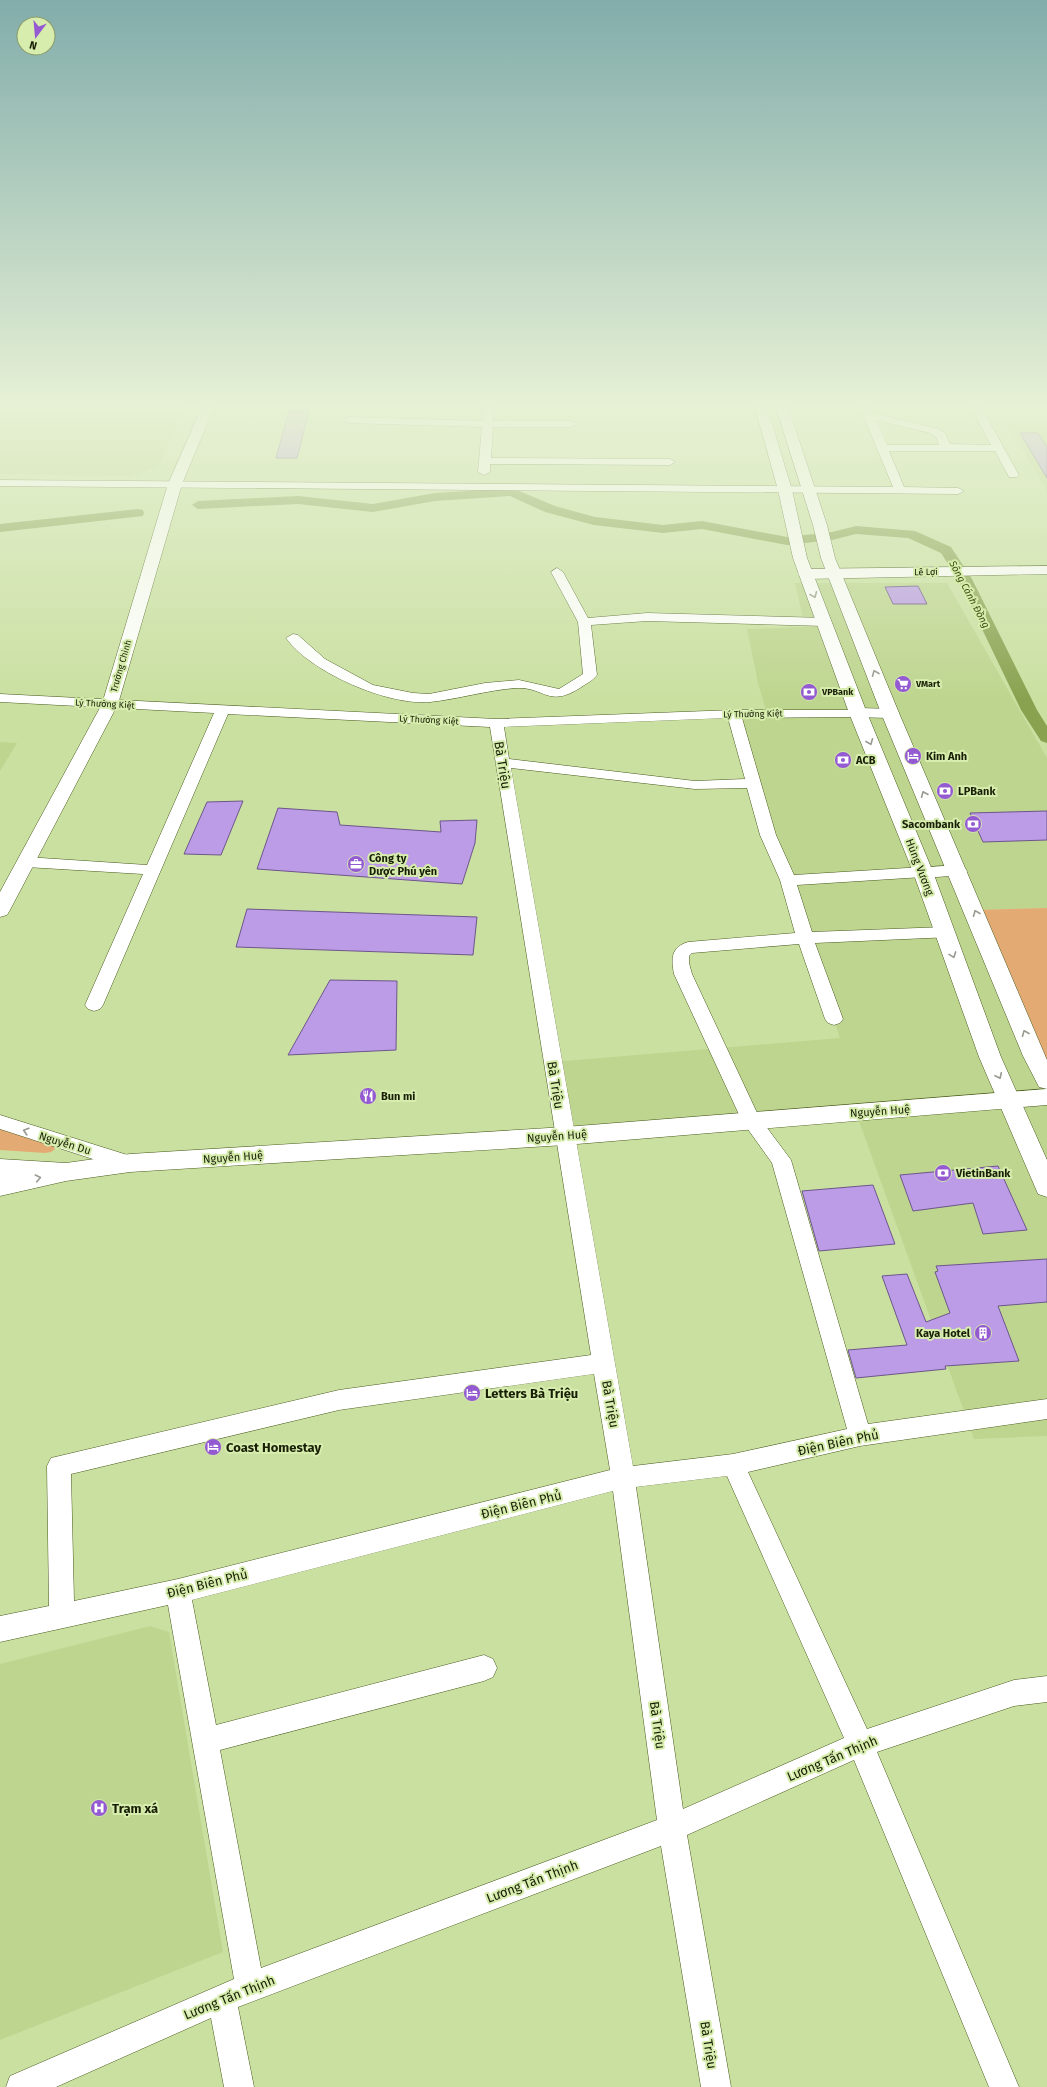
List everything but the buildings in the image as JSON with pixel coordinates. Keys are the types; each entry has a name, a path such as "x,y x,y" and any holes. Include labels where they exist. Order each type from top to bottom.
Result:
{"main road":[{"name":"Trường Chinh","path":"0,910 110,704 169,504"},
{"name":"Hùng Vương","path":"788,504 803,566 858,713 923,872 990,1057 1011,1101 1047,1187"},
{"path":"813,504 831,566 890,713 1034,1056 1047,1081"},
{"name":"Lê Lợi","path":"803,566 944,572 1047,570"},
{"path":"858,713 890,713"},
{"path":"923,872 957,871"},
{"name":"Nguyễn Huệ","path":"66,1172 130,1163 564,1136 1047,1097"},
{"path":"0,1168 66,1172"},
{"path":"0,1186 66,1172"}],"street":[{"path":"293,638 320,662 369,688 413,697 429,698 485,687 519,684 556,694 562,693 590,675 584,622 557,572"},
{"path":"584,622 647,617 825,622"},
{"name":"Lý Thường Kiệt","path":"0,698 496,723 734,714 858,713"},
{"path":"94,1005 223,710"},
{"path":"734,714 768,835 788,880 805,938 834,1019"},
{"name":"Bà Triệu","path":"496,723 564,1136 623,1478 672,1828 716,2087"},
{"path":"503,763 695,785 754,783"},
{"path":"26,862 153,870"},
{"path":"788,880 923,872"},
{"path":"860,1436 781,1160 751,1121 683,974 680,963 681,954 688,948 805,938 945,933"},
{"name":"Nguyễn Du","path":"0,1122 130,1163"},
{"path":"62,1616 59,1466 339,1400 604,1363"},
{"name":"Điện Biên Phủ","path":"0,1629 178,1591 623,1478 733,1465 860,1436 1047,1409"},
{"path":"733,1465 860,1744 1004,2087"},
{"path":"178,1591 250,1987"},
{"path":"205,1741 484,1668"},
{"name":"Lương Tấn Thịnh","path":"21,2087 222,1998 672,1828 860,1744 1014,1692 1047,1689"},
{"path":"222,1998 239,2087"}],"shaded area":[{"path":"795,583 947,583 1047,758 1047,908 975,910 1047,1081 1047,1436 974,1439 856,1113 565,1136 553,1062 840,1038 747,771 727,720 768,717 758,683 747,629 805,627"},
{"path":"0,742 17,743 0,771"},
{"path":"1047,908 1047,1081 974,910"},
{"path":"0,1129 53,1145 55,1149 51,1152 45,1153 0,1150"},
{"name":"Trạm xá","path":"150,1626 169,1632 223,1952 0,2040 0,1664"}],"waterway":[{"name":"Sông Cánh Đồng","path":"198,505 210,504"},
{"name":"Sông Cánh Đồng","path":"339,504 373,508 393,504"},
{"name":"Sông Cánh Đồng","path":"540,504 550,509 594,521 663,529 702,525 787,541 832,536 856,530 910,534 946,550 965,579 1029,710 1047,738"},
{"name":"Sông Cánh Đồng","path":"0,528 138,513"}],"place":[{"name":"VMart","path":"903,684"},
{"name":"VPBank","path":"809,692"},
{"name":"Kim Anh","path":"913,756"},
{"name":"ACB","path":"843,760"},
{"name":"LPBank","path":"945,791"},
{"name":"Sacombank","path":"973,824"},
{"name":"Công ty Dược Phú yên","path":"356,864"},
{"name":"Bun mi","path":"368,1096"},
{"name":"VietinBank","path":"943,1173"},
{"name":"Kaya Hotel","path":"983,1333"},
{"name":"Letters Bà Triệu","path":"472,1393"},
{"name":"Coast Homestay","path":"213,1447"},
{"name":"Trạm xá","path":"99,1808"}]}
